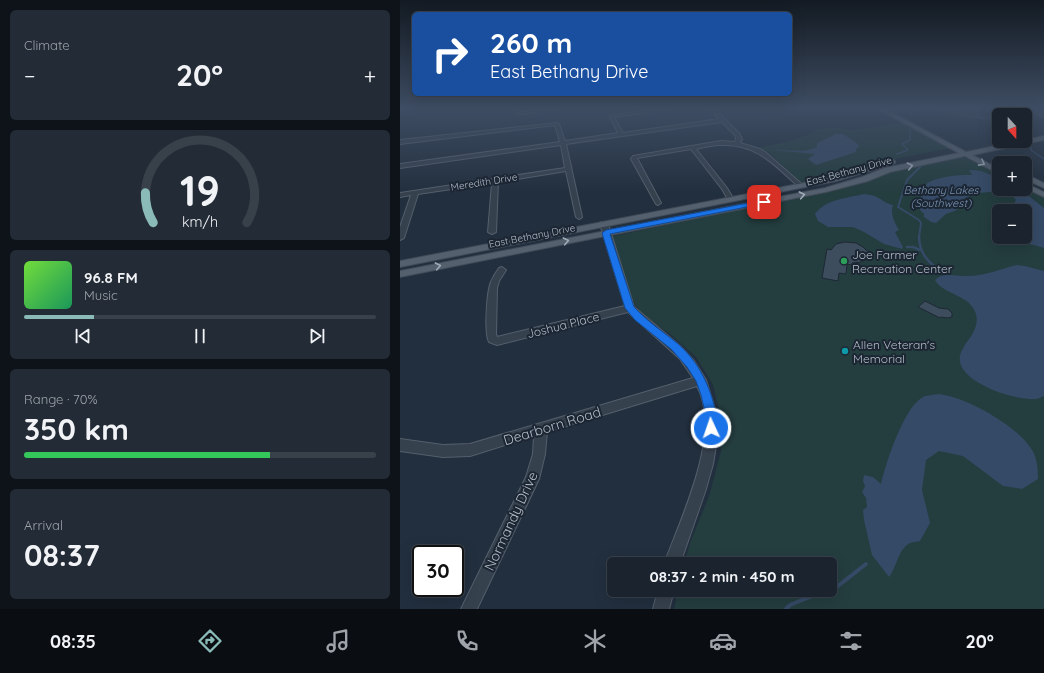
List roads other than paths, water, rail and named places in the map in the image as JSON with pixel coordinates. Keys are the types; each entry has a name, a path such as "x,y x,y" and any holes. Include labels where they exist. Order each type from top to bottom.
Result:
{"main road":[{"path":"931,136 956,150 966,151"},
{"path":"941,136 992,168"},
{"name":"East Bethany Drive","path":"966,151 977,152 1044,138"},
{"name":"East Bethany Drive","path":"400,264 736,207 826,190 859,181 888,170 992,143"},
{"name":"East Bethany Drive","path":"400,274 731,200 836,179 886,164 956,150"},
{"path":"977,152 992,160"},
{"path":"1032,180 1044,186"},
{"path":"1032,189 1044,195"},
{"path":"731,200 736,207"}],"street":[{"path":"400,142 448,136"},
{"path":"561,136 579,217"},
{"path":"400,166 563,144 607,136"},
{"path":"737,144 739,139 738,136"},
{"path":"658,203 634,158 638,156 721,143 751,147 764,153 800,186"},
{"path":"693,148 726,189 731,200"},
{"name":"Meredith Drive","path":"400,195 568,169"},
{"path":"492,232 495,181"},
{"path":"400,238 415,193"},
{"path":"605,229 630,308 638,318 674,346 691,364 701,380 710,406 712,416 709,459 703,481 674,557"},
{"name":"Joshua Place","path":"502,270 495,281 493,288 491,334 492,338 497,341 630,308"},
{"name":"Dearborn Road","path":"402,448 443,451 470,450 701,380"},
{"name":"Normandy Drive","path":"469,609 532,479 539,454 541,429"},
{"path":"661,609 664,597"}],"water":[{"path":"831,136 847,136 858,144 859,147 856,149 856,152 816,165 808,159 815,154 773,150 801,151 817,147 817,143"},
{"name":"Bethany Lakes (Southwest)","path":"969,171 981,171 992,175 992,192 966,198 959,202 955,207 957,210 946,214 936,223 931,222 924,217 924,214 920,210 920,199 927,183 948,176 971,175 972,174"},
{"path":"864,194 877,197 893,205 893,218 899,230 895,232 903,247 902,249 884,244 853,227 828,227 818,221 815,214 825,205 837,200"},
{"name":"Bethany Lakes (Southwest)","path":"1011,196 1029,196 1044,208 1044,248 1030,244 1032,244 1032,204 1013,204 1016,200"},
{"path":"1017,265 1044,271 1044,396 1037,399 1016,397 992,390 971,377 964,370 960,362 960,356 975,328 977,321 976,314 973,307 968,302 944,289 935,280 938,277 946,275 980,275"},
{"path":"939,394 962,400 975,406 989,413 1013,429 1023,438 1034,454 1037,462 1038,479 1022,489 1003,486 963,456 939,451 926,460 922,490 930,523 920,541 910,543 903,549 889,577 872,555 863,510 867,507 866,498 862,492 865,486 863,481 864,475 873,477 881,484 891,449 909,412 923,397"}],"waterway":[{"path":"897,154 908,150 902,144 910,140 910,136"},
{"path":"1031,148 1032,151 1044,159"},
{"path":"919,237 921,223 919,220 898,207 907,180 920,167"},
{"path":"919,237 919,242 926,258 933,266 943,273"},
{"path":"907,247 913,247 920,250"},
{"path":"837,586 866,564"},
{"path":"786,609 790,605 810,597"}],"place":[{"name":"Joe Farmer Recreation Center","path":"844,261"},
{"name":"Allen Veteran's Memorial","path":"845,351"}]}
